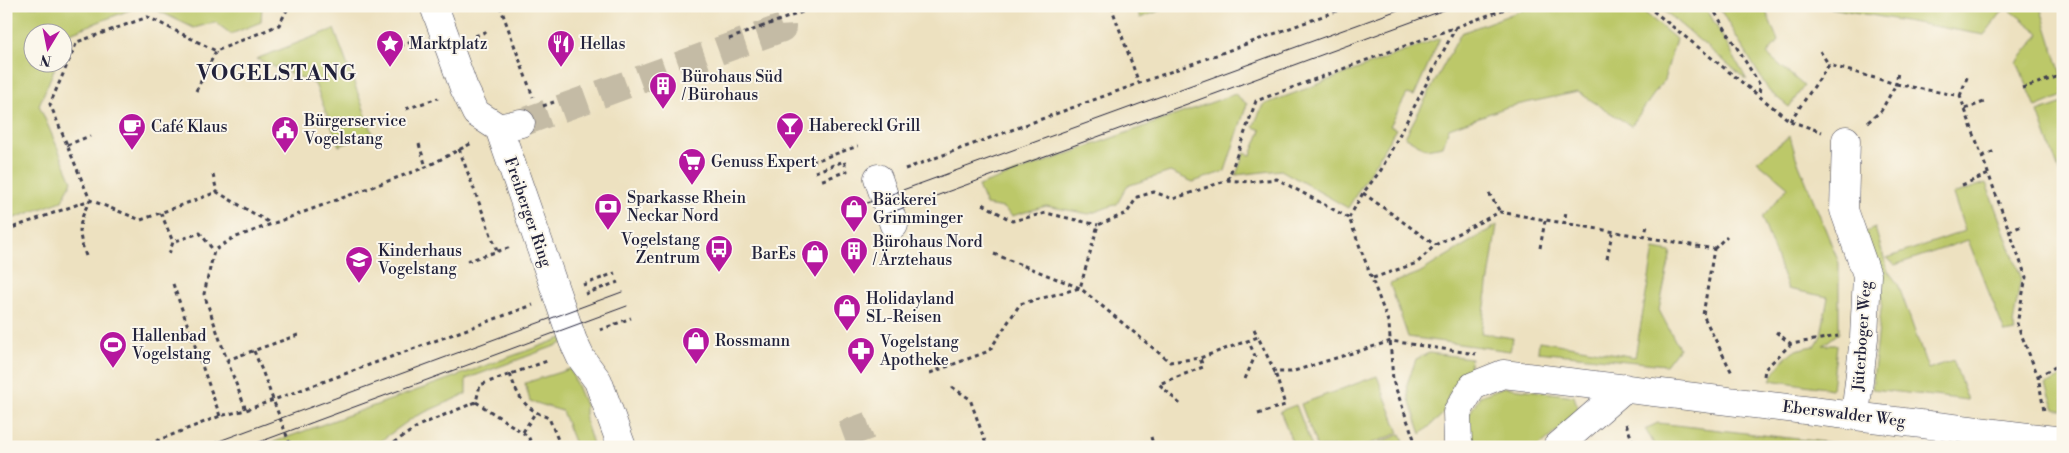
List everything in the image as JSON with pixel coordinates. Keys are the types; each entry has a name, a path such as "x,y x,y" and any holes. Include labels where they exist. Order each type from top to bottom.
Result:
{"street":[{"path":"434,6 464,88 476,113 519,120"},
{"name":"Freiberger Ring","path":"519,120 537,238 567,292 577,349 598,381 622,447"},
{"name":"Jüterboger Weg","path":"1846,140 1844,210 1867,275 1864,338 1855,416"},
{"path":"878,178 894,225"},
{"name":"Eberswalder Weg","path":"1456,446 1457,412 1473,386 1503,374 1855,416 1956,437 2052,440"},
{"path":"1557,447 1625,388"}],"path":[{"path":"196,91 216,51 279,25 289,6"},
{"path":"500,6 533,99"},
{"path":"729,39 819,6"},
{"path":"1111,6 1139,83"},
{"path":"878,178 1350,6"},
{"path":"1228,180 1256,101 1513,6"},
{"path":"1647,6 1790,121 1846,140 1881,111 1896,84 1898,72"},
{"path":"1711,6 1760,85 1759,97"},
{"path":"86,256 79,238 81,218 90,200 50,104 77,42 148,17 216,51"},
{"path":"1349,218 1385,161 1456,27"},
{"path":"385,51 412,41"},
{"path":"1820,51 1829,65 1896,84 1960,96"},
{"path":"1790,121 1829,65"},
{"path":"1968,75 1960,96 2026,277 2017,324 2038,376 2052,440"},
{"path":"2022,88 2063,75"},
{"path":"406,109 436,98"},
{"path":"246,410 204,294 214,251 231,239 270,223 426,167 554,102"},
{"path":"1965,109 1984,102"},
{"path":"67,144 90,136"},
{"path":"419,144 426,167"},
{"path":"812,162 858,146"},
{"path":"459,149 497,252"},
{"path":"1982,156 1995,151"},
{"path":"815,172 844,161 847,171 820,181"},
{"path":"1962,185 1989,174"},
{"path":"214,175 217,192 270,223"},
{"path":"983,204 1012,221 1046,213 1098,225 1128,213 1137,197 1154,192 1173,199 1228,180 1248,182 1277,179 1349,218 1389,324 1393,381 1417,447"},
{"path":"6,230 90,200 141,220 217,192"},
{"path":"1489,193 1500,212"},
{"path":"1363,194 1435,245"},
{"path":"1564,225 1566,211"},
{"path":"1373,278 1417,262 1435,245 1500,212 1564,225 1714,249"},
{"path":"161,213 173,242 169,254"},
{"path":"1540,248 1545,221"},
{"path":"1080,288 1098,225"},
{"path":"1644,238 1647,226"},
{"path":"2009,231 2022,226"},
{"path":"173,242 200,233 214,251"},
{"path":"1607,259 1612,233"},
{"path":"1727,236 1714,249 1703,315 1733,371 1730,400"},
{"path":"467,261 537,238"},
{"path":"994,254 1080,288 1170,362 1200,358 1258,336"},
{"path":"141,447 220,416 246,410 615,274 586,285"},
{"path":"567,292 580,296 618,282"},
{"path":"173,284 220,416"},
{"path":"930,373 989,351 1020,304 1080,288"},
{"path":"476,402 480,385 577,349 590,342 601,328 632,318"},
{"path":"1254,329 1275,372 1285,405 1258,414"},
{"path":"1776,332 1791,344"},
{"path":"227,360 298,334"},
{"path":"1760,404 1765,369 1791,344 1838,336 1864,338"},
{"path":"1245,379 1255,356 1248,340"},
{"path":"1275,372 1290,372 1390,342 1496,357 1503,374"},
{"path":"254,351 290,447"},
{"path":"1180,404 1160,384 1203,366 1200,358"},
{"path":"2038,376 2063,362"},
{"path":"510,374 517,395 535,413 549,418 561,447"},
{"path":"952,387 970,399 987,447"},
{"path":"476,402 523,432 528,436 533,447"},
{"path":"387,447 420,425 476,402"},
{"path":"523,432 535,413"},
{"path":"1151,437 1154,447"}],"green space":[{"path":"6,6 140,6 72,32 72,22 22,22 22,72 53,72 39,105 72,181 62,201 6,221"},
{"path":"148,6 262,6 261,22 231,34 215,22 194,28"},
{"path":"1136,6 1172,6 1140,18"},
{"path":"1533,6 1637,6 1676,39 1664,80 1631,126 1578,92 1507,107 1449,128 1443,146 1426,149 1405,137 1461,33"},
{"path":"1658,6 1705,6 1747,80"},
{"path":"1718,6 1764,6 1778,41 1767,54 1804,86 1789,107 1769,91"},
{"path":"1830,6 2040,6 2063,81 2063,96 2036,107 2017,62 2040,33 2006,7 1984,35 1831,8"},
{"path":"334,29 373,134 339,146 315,84 256,59"},
{"path":"1440,38 1414,96 1407,94 1390,126 1396,129 1348,208 1281,170 1236,175 1244,153 1251,155 1261,130 1253,127 1263,105"},
{"path":"1235,94 1247,104 1225,171 1193,182 1170,172 1127,186 1117,204 1089,214 1046,206 1012,216 1003,208 986,205 978,186"},
{"path":"2063,103 2063,182 2038,112"},
{"path":"1790,136 1796,157 1839,263 1839,333 1823,345 1837,345 1832,389 1770,380 1783,361 1793,352 1816,346 1821,335 1828,297 1788,289 1762,218 1788,187 1757,161"},
{"path":"1986,183 2021,277 2013,324 2016,331 2005,333 1968,240 1895,265 1887,258 1965,231 1953,194"},
{"path":"1497,225 1481,333 1513,338 1510,351 1408,337 1390,284 1419,273"},
{"path":"1875,228 1888,271 1898,284 1928,369 1953,360 1968,400 1872,389 1882,301 1877,270 1863,233"},
{"path":"1654,249 1671,252 1659,310 1679,348 1666,365 1538,352 1539,341 1635,357"},
{"path":"562,338 563,343 466,379 466,394 414,417 372,447 260,447"},
{"path":"1429,353 1471,358 1469,372 1450,392 1442,415 1421,434 1409,399 1407,384 1416,359"},
{"path":"570,369 585,405 585,420 594,447 576,447 562,411 530,401 525,383"},
{"path":"2063,375 2063,411 2055,409 2046,385"},
{"path":"1377,376 1399,433 1362,447 1317,447 1301,404"},
{"path":"1504,387 1574,396 1579,412 1538,447 1475,447 1470,440 1466,419 1480,396"},
{"path":"1296,405 1312,447 1294,447 1280,411"},
{"path":"1658,423 1868,447 1656,447 1645,429"},
{"path":"1401,434 1406,446 1368,447"}],"tunnel":[{"path":"521,123 782,28 781,6"},
{"path":"843,435 870,425"}],"tram line":[{"path":"867,203 1409,6"},
{"path":"873,219 1455,6"},
{"path":"203,447 622,292"},
{"path":"246,447 627,306"}],"place":[{"name":"Marktplatz","path":"390,68"},
{"name":"Hellas","path":"561,68"},
{"name":"Bürohaus Süd / Bürohaus","path":"663,110"},
{"name":"Habereckl Grill","path":"790,150"},
{"name":"Café Klaus","path":"132,151"},
{"name":"Bürgerservice Vogelstang","path":"285,154"},
{"name":"Genuss Expert","path":"692,186"},
{"name":"Sparkasse Rhein Neckar Nord","path":"608,231"},
{"name":"Bäckerei Grimminger","path":"854,233"},
{"name":"Vogelstang Zentrum","path":"719,273"},
{"name":"Bürohaus Nord / Ärztehaus","path":"854,275"},
{"name":"BarEs","path":"815,278"},
{"name":"Kinderhaus Vogelstang","path":"359,284"},
{"name":"Holidayland SL-Reisen","path":"847,332"},
{"name":"Rossmann","path":"696,365"},
{"name":"Hallenbad Vogelstang","path":"113,369"},
{"name":"Vogelstang Apotheke","path":"861,375"}],"district":[{"name":"VOGELSTANG","path":"277,74"}]}
